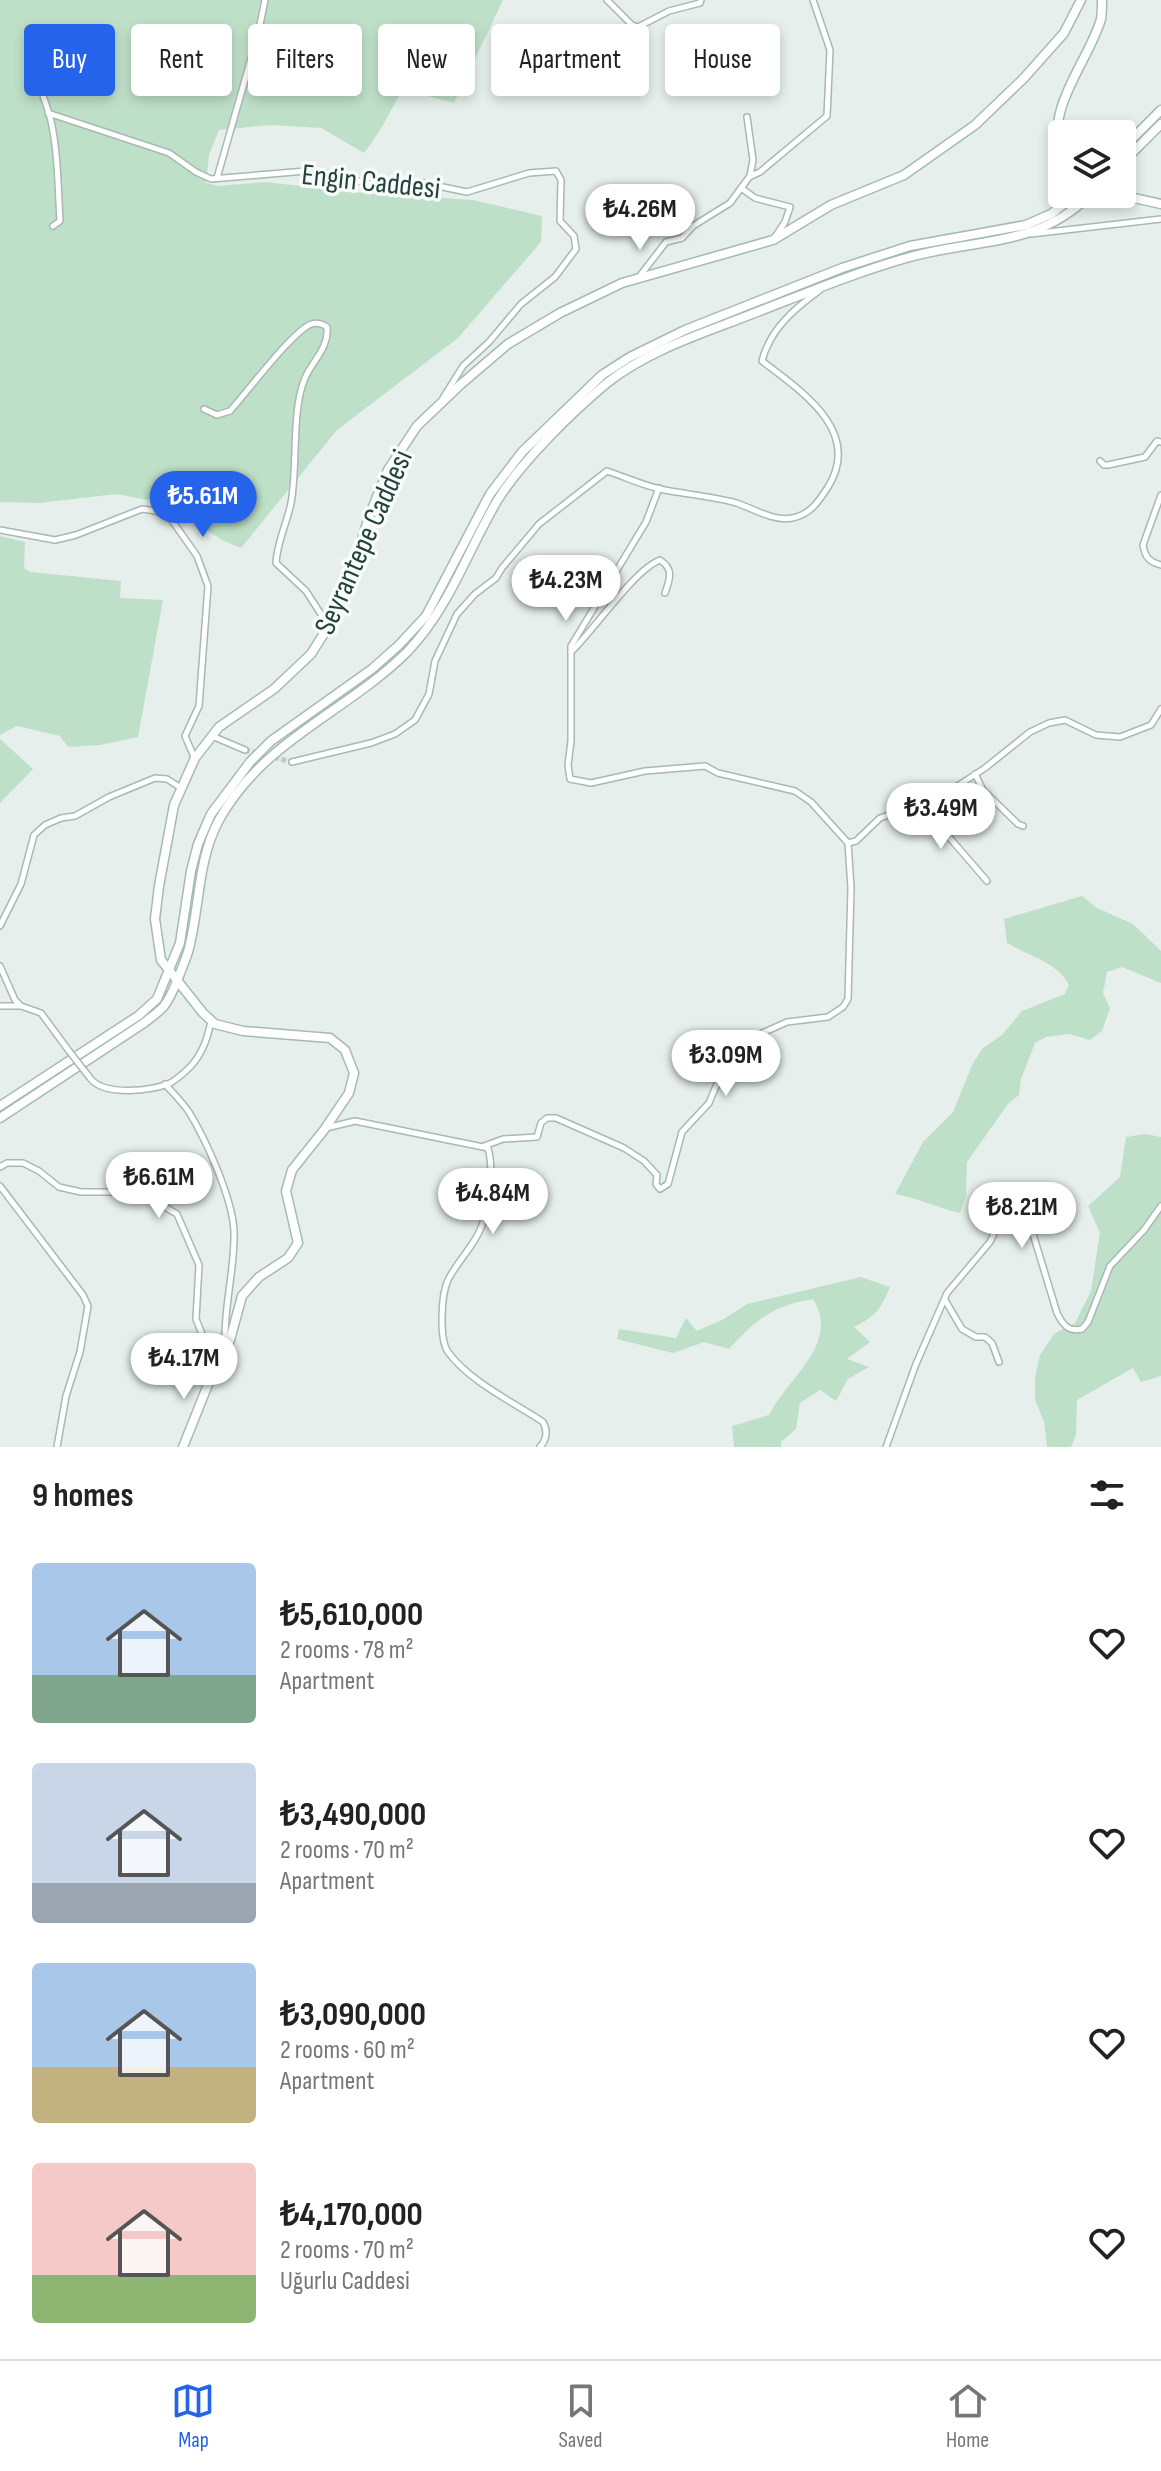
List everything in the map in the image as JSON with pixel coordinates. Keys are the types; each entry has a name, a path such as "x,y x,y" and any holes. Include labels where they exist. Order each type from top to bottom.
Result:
{"main road":[{"name":"Seyrantepe Caddesi","path":"211,1020 161,960 155,919 174,805 195,758 219,727 274,689 311,654 340,608 370,514 388,470 417,426 508,344 560,313 622,283 773,240 831,205 904,175 975,125 1024,78 1064,33 1081,0"},
{"path":"1059,120 1071,83 1101,18 1102,0"},
{"path":"1136,135 1161,110"},
{"path":"1136,149 1161,124"},
{"path":"1136,198 1161,204"},
{"path":"0,1106 138,1016 157,999 180,943 191,871 211,814 250,762 271,741 372,669 426,616 490,494 522,452 602,375 630,357 685,330 842,268 910,246 1026,225 1059,208"},
{"path":"0,1118 144,1023 165,1005 190,946 204,860 220,819 257,768 278,749 378,677 434,621 498,499 530,459 608,383 635,365 689,339 827,285 913,256 1027,235 1056,223 1074,208"},
{"path":"183,1447 225,1349 242,1296 259,1277 288,1258 298,1243 286,1191 292,1170 349,1093 354,1073 345,1050 330,1038 243,1031 215,1024 211,1020"}],"street":[{"path":"48,113 169,153 203,176 216,179 265,0"},
{"path":"607,0 632,25 638,27 669,11 701,0"},
{"path":"750,176 760,172 827,116 830,50 813,1"},
{"path":"43,96 57,167 60,221 53,226"},
{"path":"637,280 666,242 682,238 693,226 730,203 750,176 753,160 747,117"},
{"name":"Engin Caddesi","path":"216,179 306,171 378,186 418,182 467,192 529,173 556,171 561,180 560,221 574,236 576,249 555,277 521,304 489,342 463,366 441,403"},
{"path":"741,188 755,198 790,207 785,222 773,240"},
{"path":"1027,235 1161,219"},
{"path":"292,762 371,743 395,734 415,720 429,694 435,661 457,614 475,594 496,578 539,524 607,471 659,488 736,503 772,516 792,518 814,508 834,478 839,458 833,428 803,392 762,361 767,342 803,302 827,285"},
{"path":"204,409 217,415 230,411 310,324 321,323 327,327 325,344 305,378 298,413 291,503 276,552 276,563 306,591 328,626"},
{"path":"1100,461 1108,465 1145,457 1157,441 1161,442"},
{"path":"484,1146 503,1139 537,1137 541,1123 547,1118 556,1118 624,1148 652,1167 660,1189 668,1184 682,1132 709,1103 733,1046 787,1022 828,1017 843,1007 848,999 851,888 848,843 811,802 795,791 718,773 705,766 645,771 591,783 570,779 571,646 646,522 659,488"},
{"path":"1161,495 1143,545 1144,554 1151,563 1161,565"},
{"path":"0,530 55,540 142,509 156,511 171,519 197,556 208,586 199,706 185,736 195,758"},
{"path":"571,652 589,635 623,591 650,564 660,560 668,565 671,576 665,593"},
{"path":"848,843 856,841 880,818 939,798 1030,732 1049,723 1065,720 1096,735 1120,737 1151,725 1161,709"},
{"path":"212,736 245,750"},
{"path":"975,774 983,790 1023,826"},
{"path":"0,926 21,884 34,835 45,825 75,816 109,797 155,778 167,779 182,788"},
{"path":"924,802 930,815 987,881"},
{"path":"0,966 15,1000 21,1006"},
{"path":"0,1006 21,1006 41,1013 95,1086 121,1092 170,1083 193,1064 208,1038 211,1020"},
{"path":"165,1084 189,1112 229,1202 234,1241 226,1305 225,1349"},
{"path":"326,1128 355,1121 488,1148 490,1184 483,1223 447,1282 441,1328 445,1349 451,1356 492,1391 543,1422 547,1429 545,1441 540,1447"},
{"path":"0,1167 7,1163 23,1163 59,1187 81,1192 139,1192 177,1214 199,1265 196,1319 215,1367"},
{"path":"0,1186 83,1295 88,1306 57,1447"},
{"path":"886,1447 916,1364 945,1299 990,1242 1012,1196 1019,1194 1023,1201 1057,1313 1070,1330 1082,1329 1095,1308 1110,1266 1144,1230 1161,1206"},
{"path":"945,1299 962,1329 976,1337 985,1337 992,1343 999,1362"}],"green space":[{"path":"0,0 503,0 475,59 475,24 378,24 378,96 399,96 364,153 321,128 270,125 219,130 209,155 206,183 218,186 266,182 352,192 473,200 542,216 541,242 458,338 337,430 241,548 222,540 168,504 117,494 39,503 0,502"},
{"path":"428,96 457,96 454,103"},
{"path":"0,536 25,542 24,568 30,572 121,581 120,598 163,600 138,737 100,745 68,747 60,736 17,726 0,735"},
{"path":"0,739 33,769 0,803"},
{"path":"1082,896 1097,908 1133,924 1161,951 1161,983 1122,967 1107,972 1103,993 1110,1008 1102,1031 1090,1040 1069,1034 1046,1037 1035,1043 1021,1079 1019,1095 1008,1104 967,1162 966,1196 960,1213 895,1194 923,1142 953,1112 973,1063 983,1048 1002,1035 1022,1011 1065,994 1069,985 1050,965 1007,943 1004,919"},
{"path":"1145,1134 1161,1137 1161,1376 1141,1382 1133,1368 1077,1400 1076,1435 1071,1447 1047,1447 1044,1421 1035,1400 1035,1378 1040,1355 1054,1334 1075,1323 1091,1291 1100,1233 1088,1206 1120,1177 1126,1137"},
{"path":"861,1277 890,1287 877,1311 854,1327 870,1342 847,1359 869,1367 848,1379 836,1401 820,1390 800,1403 796,1429 781,1442 781,1447 734,1447 732,1426 769,1415 808,1360 820,1331 820,1315 813,1299 787,1305 766,1315 729,1349 704,1342 673,1353 617,1339 619,1329 676,1338 686,1318 697,1331 747,1304"}],"tunnel":[{"path":"245,750 292,762"}]}
